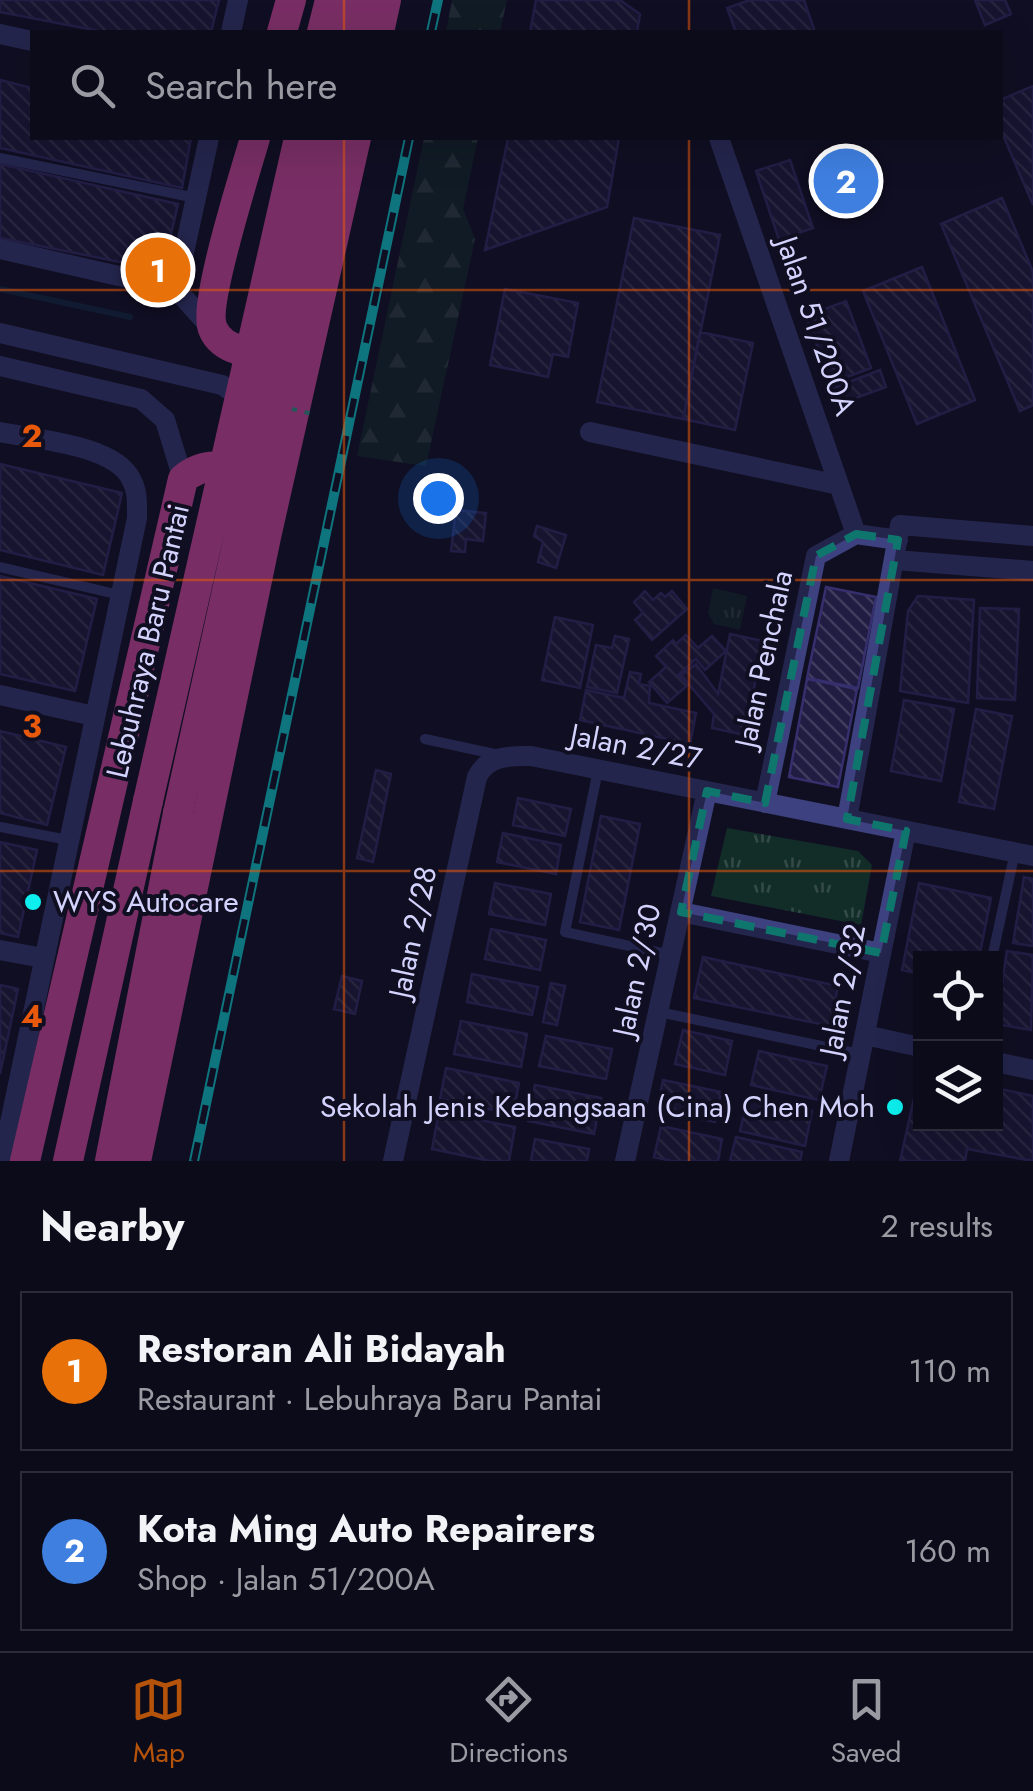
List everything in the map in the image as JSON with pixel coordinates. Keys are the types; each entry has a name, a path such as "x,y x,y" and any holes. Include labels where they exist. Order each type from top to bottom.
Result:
{"highway":[{"path":"283,30 291,0"},
{"path":"322,30 330,0"},
{"path":"350,30 357,0"},
{"path":"379,30 386,0"},
{"path":"254,140 212,298 212,329 235,348 269,354 286,350 302,337 317,309"},
{"name":"Lebuhraya Baru Pantai","path":"68,1161 298,140"},
{"path":"110,1161 178,813 326,140"},
{"path":"136,1161 266,536 356,140"},
{"path":"25,1161 183,479 195,469 210,465 238,472 257,501 266,536"}],"street":[{"path":"231,30 238,0"},
{"path":"0,34 30,41"},
{"path":"176,289 209,140"},
{"name":"Jalan 51/200A","path":"720,140 856,534"},
{"path":"0,249 176,289 212,329"},
{"path":"0,333 222,385 254,408 265,426 268,447 266,536"},
{"path":"0,366 141,400 165,420 183,479"},
{"path":"0,432 103,454 120,463 131,477 137,495 137,518 2,1161"},
{"path":"590,432 838,485"},
{"path":"856,534 1033,572"},
{"name":"Jalan Penchala","path":"765,803 816,556 856,534"},
{"path":"898,542 1033,536"},
{"path":"847,819 898,542"},
{"path":"0,695 94,716"},
{"name":"Jalan 2/27","path":"504,756 531,756 1024,854"},
{"name":"Jalan 2/28","path":"394,1161 477,778 486,764 504,756"},
{"name":"Jalan 2/30","path":"625,1161 707,791"},
{"name":"Jalan 2/32","path":"839,1161 906,831"},
{"path":"681,912 881,952"},
{"path":"0,950 42,958"},
{"path":"863,1045 913,1047"},
{"path":"1003,1064 1033,1070"}],"lane":[{"path":"0,158 196,198"},
{"path":"0,567 120,595"},
{"path":"425,739 504,756"},
{"path":"598,770 565,932 671,955"},
{"path":"0,827 68,840"},
{"path":"994,951 1024,854"},
{"path":"658,1012 863,1045"}],"highlighted area":[{"path":"856,534 898,540 847,819 906,831 881,953 681,912 707,791 765,803 816,556"}],"green space":[{"path":"452,0 507,0 500,30 446,30"},
{"path":"424,140 478,140 463,209 475,239 426,466 357,456"},
{"path":"713,588 747,596 740,630 714,624 708,613"},
{"path":"727,828 858,851 872,865 861,925 711,896"}],"building":[{"path":"0,0 219,0 212,30 94,30 0,12"},
{"path":"536,0 620,0 640,14 637,30 530,30"},
{"path":"750,0 804,0 814,30 735,30 727,8"},
{"path":"975,0 1005,0 1011,14 985,25"},
{"path":"0,80 30,88 30,140 191,140 182,188 0,148"},
{"path":"1033,86 1033,205 1003,135 1003,99"},
{"path":"508,140 619,140 607,207 485,250"},
{"path":"790,160 813,228 779,240 756,171"},
{"path":"0,164 178,204 165,260 150,268 0,238"},
{"path":"1002,198 1033,272 1033,405 1020,411 941,224"},
{"path":"634,218 720,235 683,419 597,402"},
{"path":"922,267 975,400 917,424 863,291"},
{"path":"505,289 578,303 568,357 553,354 548,377 490,365"},
{"path":"846,301 871,368 831,383 806,316"},
{"path":"700,332 753,343 735,430 683,419"},
{"path":"880,370 886,387 837,405 831,389"},
{"path":"0,464 122,493 103,575 0,550"},
{"path":"456,510 486,513 483,541 466,539 465,552 451,551"},
{"path":"537,526 566,535 556,568 538,562 543,542 534,536"},
{"path":"0,576 97,599 75,691 0,674"},
{"path":"826,587 876,597 858,688 807,678"},
{"path":"645,591 653,600 672,591 687,609 652,640 635,620 643,613 634,602"},
{"path":"918,596 974,600 968,703 900,691 908,611"},
{"path":"980,608 1019,609 1015,700 977,698"},
{"path":"555,617 593,625 580,688 542,680"},
{"path":"730,634 763,641 745,735 712,728 714,714 681,675 696,664 718,694"},
{"path":"686,635 698,648 712,636 726,651 705,670 696,659 678,675 688,685 667,703 649,682 666,667 656,656 673,640 676,644"},
{"path":"615,636 629,639 617,693 587,687 596,645 612,648"},
{"path":"630,672 641,674 639,684 650,686 649,703 696,713 690,744 580,720 586,690 624,698"},
{"path":"807,679 857,689 838,787 789,777"},
{"path":"904,700 954,709 941,781 891,771"},
{"path":"976,709 1012,716 994,809 959,802"},
{"path":"0,731 66,747 47,825 0,813"},
{"path":"376,770 391,774 373,862 357,858"},
{"path":"518,798 571,809 565,836 513,825"},
{"path":"601,816 640,824 619,930 580,922"},
{"path":"503,833 561,845 556,874 497,862"},
{"path":"0,842 37,850 18,937 0,933"},
{"path":"1024,877 1033,879 1033,946 1013,943"},
{"path":"495,883 551,894 545,925 489,914"},
{"path":"919,883 991,898 980,951 913,951 913,972 902,970"},
{"path":"491,929 546,940 540,970 485,959"},
{"path":"1007,951 1033,955 1031,1030 1003,1025"},
{"path":"703,957 838,986 830,1026 694,998"},
{"path":"472,974 538,987 532,1015 467,1002"},
{"path":"342,976 362,981 355,1014 334,1009"},
{"path":"551,983 565,986 557,1025 543,1022"},
{"path":"0,985 18,989 0,1074"},
{"path":"461,1021 527,1034 521,1067 454,1054"},
{"path":"683,1030 732,1041 725,1075 675,1064"},
{"path":"546,1036 612,1049 606,1079 539,1066"},
{"path":"759,1051 827,1066 819,1100 751,1085"},
{"path":"446,1068 519,1083 513,1114 440,1099"},
{"path":"663,1080 721,1092 715,1122 657,1110"},
{"path":"535,1085 601,1098 594,1134 528,1121"},
{"path":"1003,1090 1033,1096 1033,1161 967,1149 965,1161 900,1161 913,1102 913,1131 1003,1131"},
{"path":"748,1097 812,1111 805,1146 740,1131"},
{"path":"439,1112 515,1127 509,1161 432,1149"},
{"path":"661,1126 722,1139 718,1161 654,1157"},
{"path":"736,1137 802,1152 800,1161 730,1161"},
{"path":"535,1139 589,1149 587,1161 531,1161"}],"waterway":[{"path":"0,289 130,317"}],"railway":[{"path":"431,30 438,0"},
{"path":"194,1161 409,140"}],"place":[{"name":"Kota Ming Auto Repairers","path":"846,181"},
{"name":"Restoran Ali Bidayah","path":"158,270"},
{"name":"WYS Autocare","path":"33,902"},
{"name":"Sekolah Jenis Kebangsaan (Cina) Chen Moh","path":"895,1107"}]}
